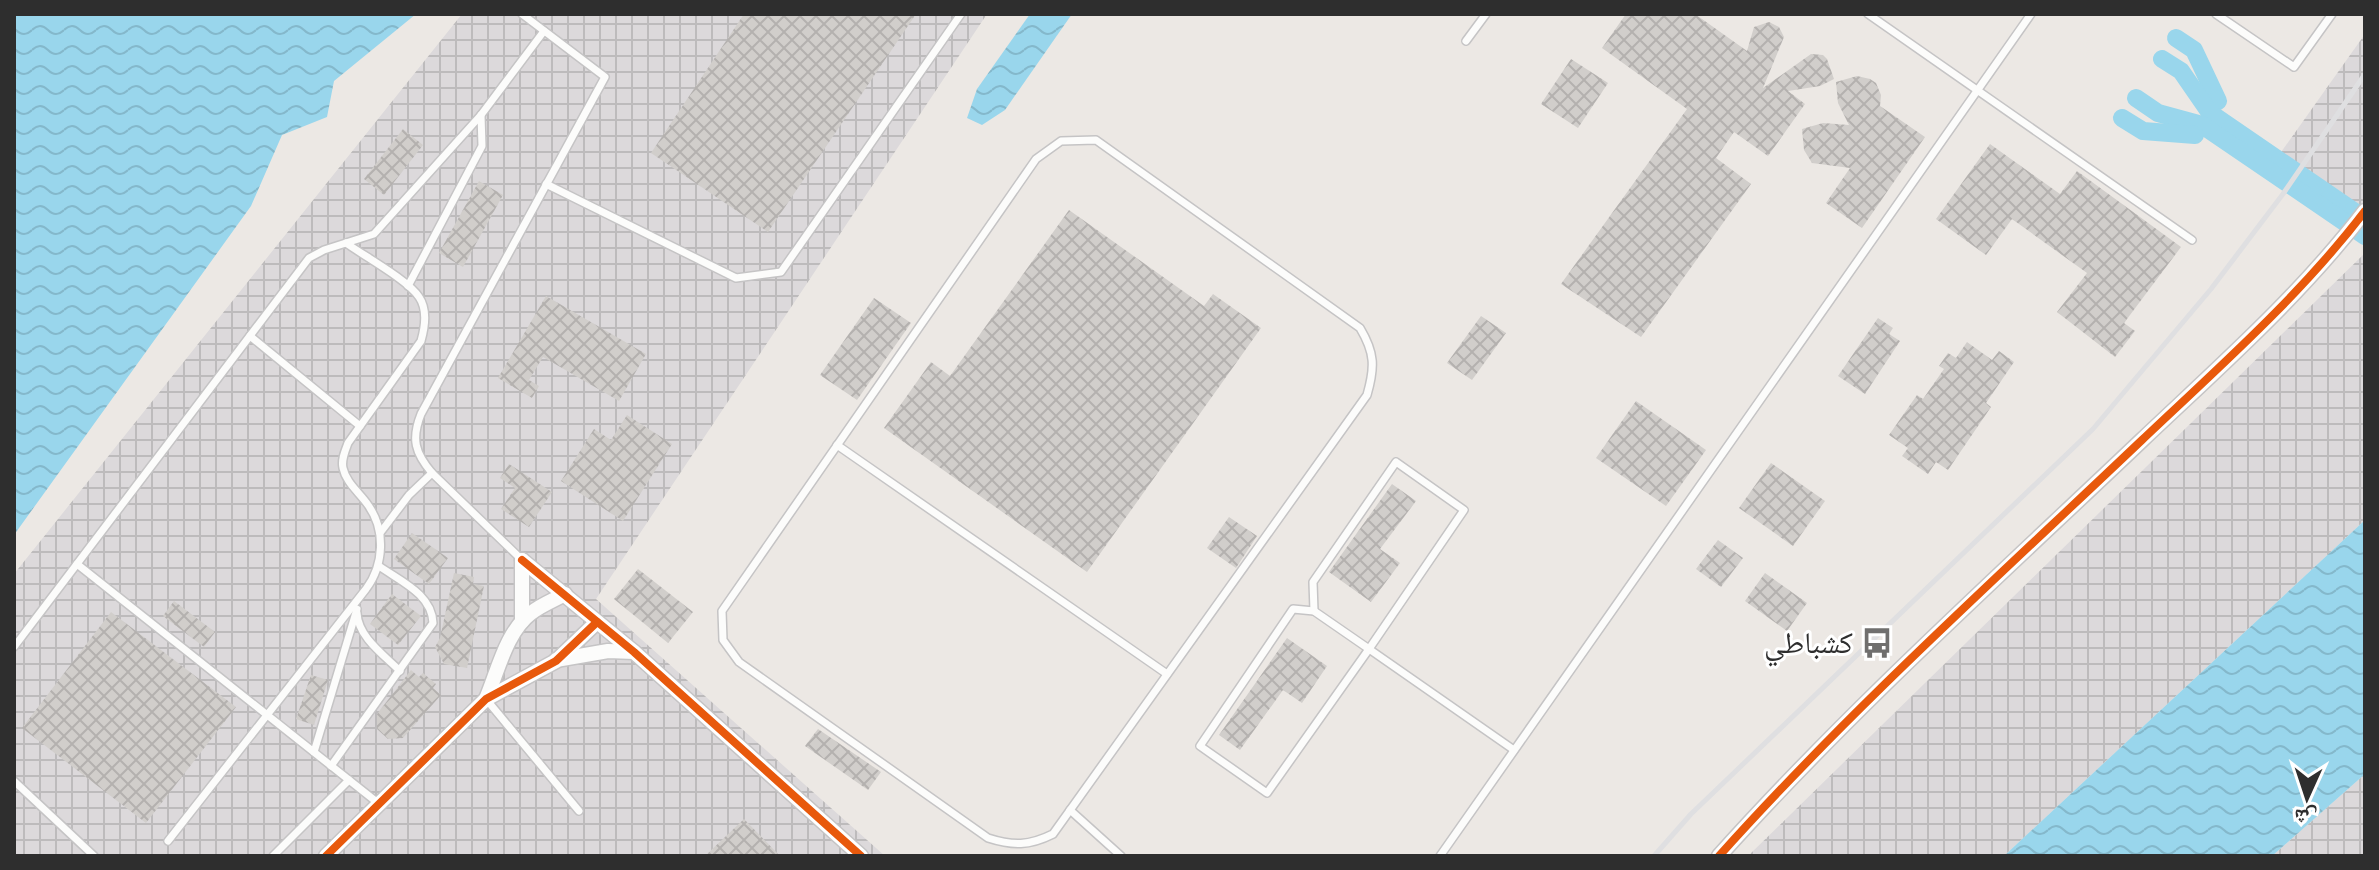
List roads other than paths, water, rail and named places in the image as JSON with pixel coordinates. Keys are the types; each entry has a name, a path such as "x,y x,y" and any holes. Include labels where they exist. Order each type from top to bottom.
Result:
{"street":[{"path":"1719,856 1852,716 2258,331 2348,234 2365,211"},
{"path":"522,560 634,652 861,856"},
{"path":"522,560 522,621"},
{"path":"486,699 512,635 522,621 533,611 565,594"},
{"path":"326,856 486,699 556,661 597,622"},
{"path":"556,661 608,651 634,652"}],"lane":[{"path":"522,14 605,77 414,430 414,445 432,473 522,560"},
{"path":"546,184 736,278 781,272 961,14"},
{"path":"1466,41 1486,14"},
{"path":"1868,14 2192,240"},
{"path":"1440,856 2031,14"},
{"path":"2216,14 2294,67 2332,14"},
{"path":"14,647 309,258 374,234 481,115 544,31"},
{"path":"408,286 482,146 481,115"},
{"path":"1096,140 1360,328 1371,347 1373,375 1367,395 1053,834 1032,844 1009,845 988,838 739,662 723,640 722,611 837,445 1036,159 1061,141 1096,140"},
{"path":"314,752 357,609 379,566 380,533 375,515 347,480 343,467 348,443 421,341 425,327 425,312 419,297 346,243"},
{"path":"250,336 360,426"},
{"path":"837,445 1167,674"},
{"path":"1314,611 1313,582 1396,462 1464,510 1369,649 1267,793 1200,746 1293,609 1314,611 1369,649 1514,750"},
{"path":"380,533 409,495 432,473"},
{"path":"77,564 378,803"},
{"path":"331,766 433,623 432,611 426,600 379,566"},
{"path":"168,841 366,589"},
{"path":"357,609 357,621 364,635 400,671"},
{"path":"486,699 579,811"},
{"path":"273,856 349,780"},
{"path":"14,781 94,856"},
{"path":"1070,810 1121,856"}],"water":[{"path":"14,14 416,14 334,81 327,117 282,135 251,206 14,535"},
{"path":"1030,14 1072,14 1005,110 982,125 967,118 977,89"},
{"path":"2365,520 2365,774 2272,856 2004,856"}],"waterway":[{"path":"2176,38 2194,50 2218,101"},
{"path":"2162,59 2181,71 2210,113 2365,219"},
{"path":"2136,98 2158,113 2202,125 2365,236"},
{"path":"2122,118 2143,131 2195,135"}],"railway":[{"path":"1654,856 1691,814 2093,429 2211,289 2283,194 2365,74"}],"place":[{"name":"كشباطي","path":"1877,643"}]}
